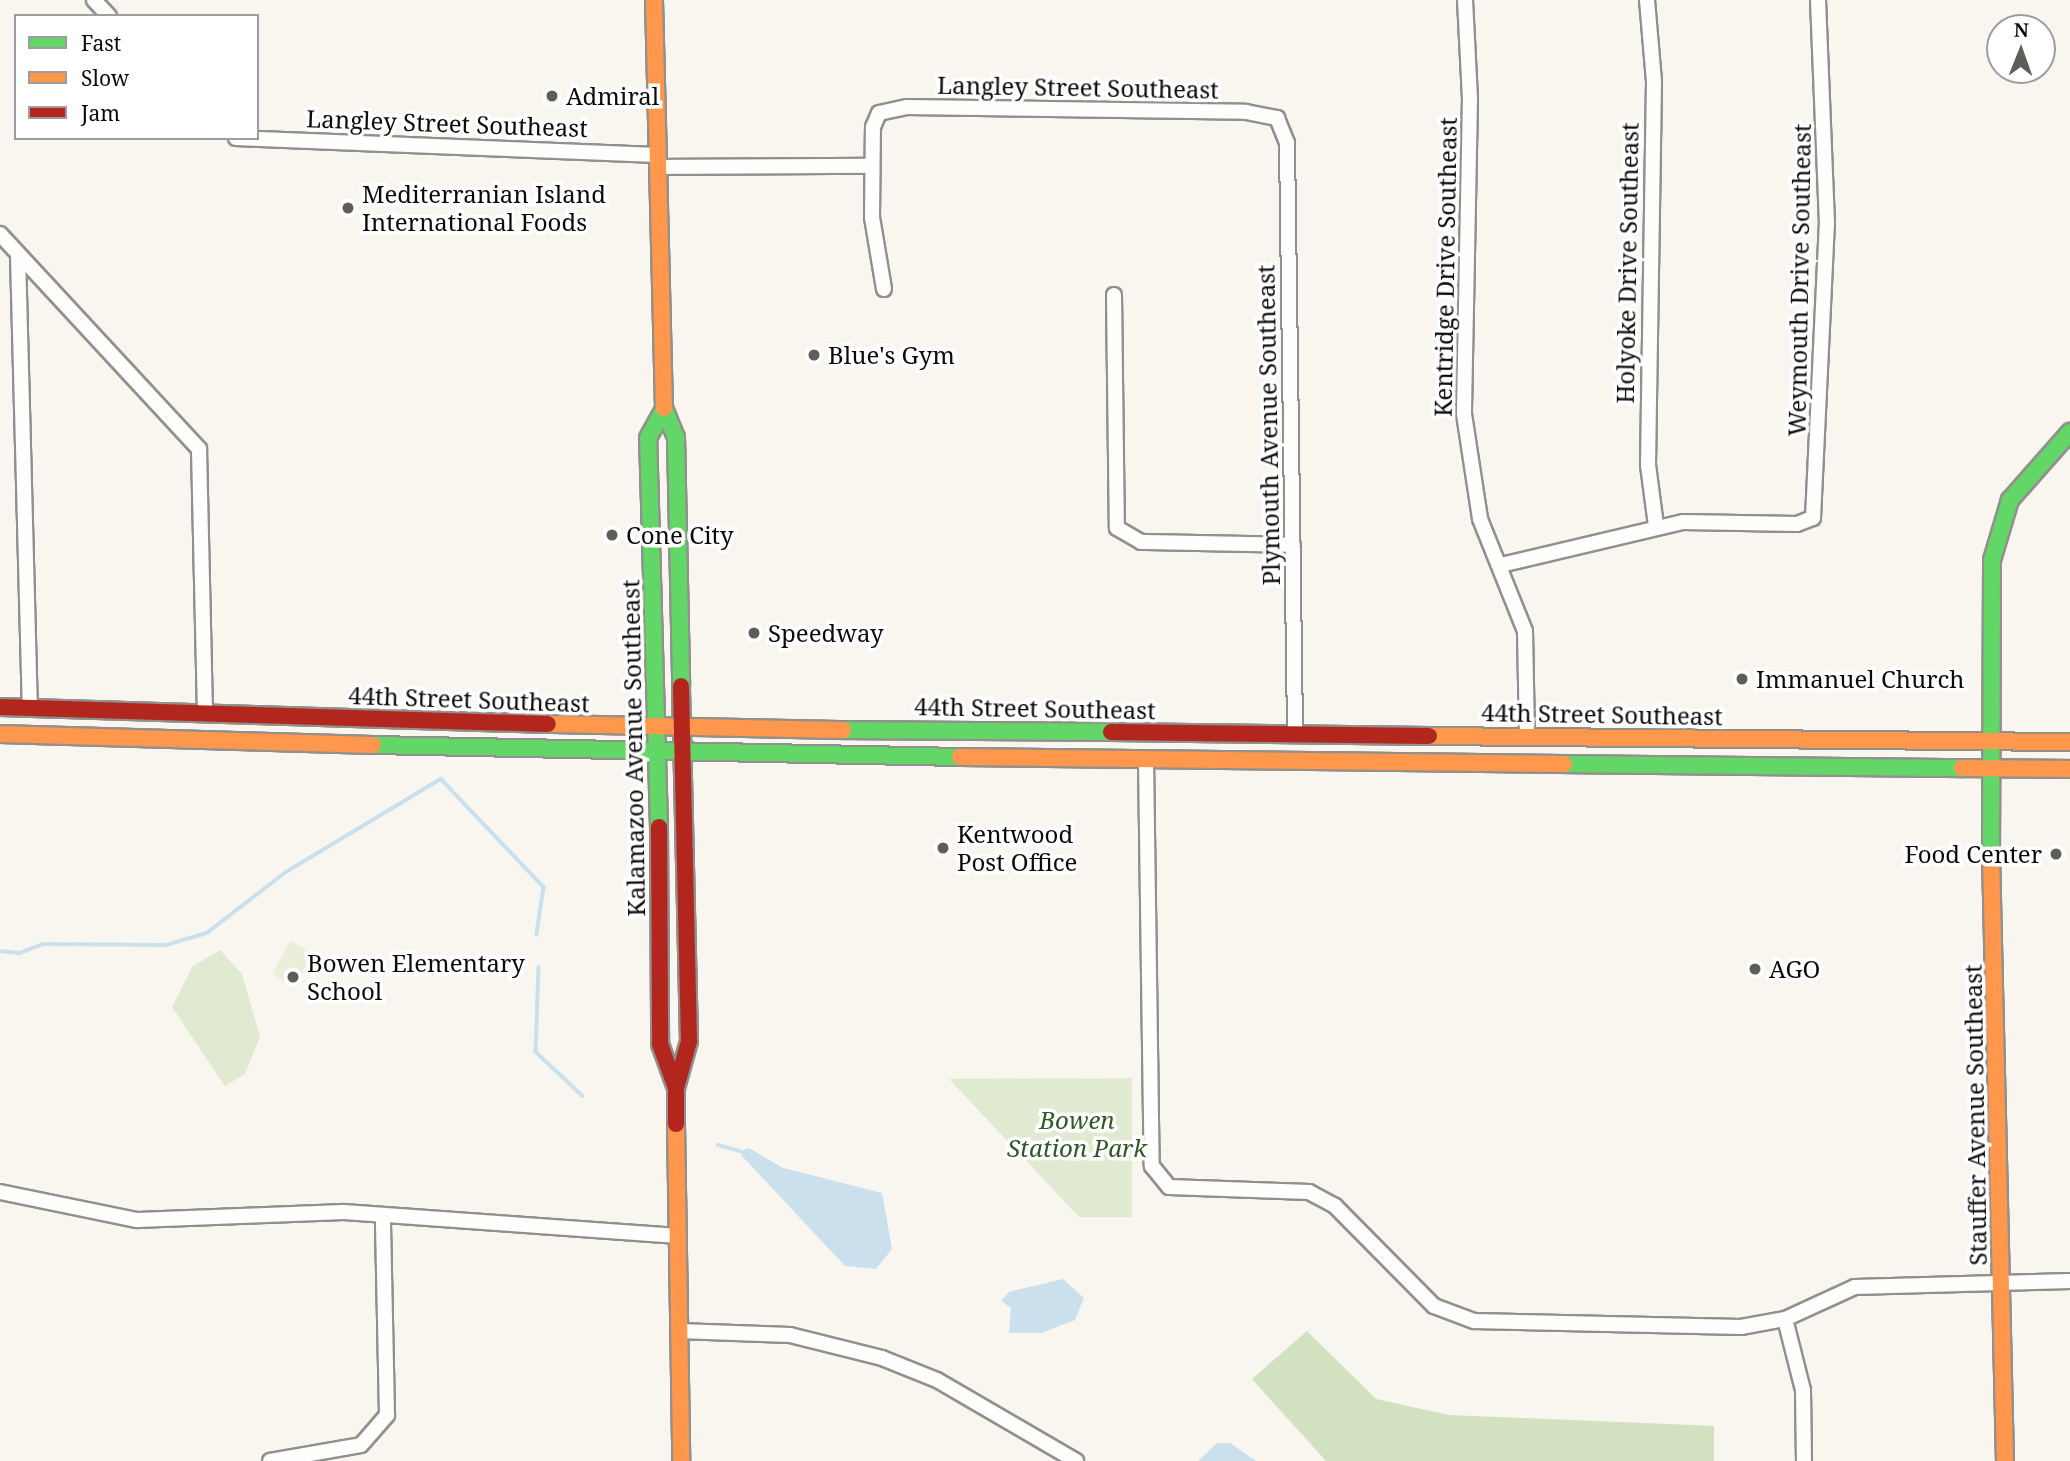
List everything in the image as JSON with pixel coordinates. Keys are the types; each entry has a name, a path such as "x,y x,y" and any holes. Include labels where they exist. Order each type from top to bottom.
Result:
{"main road":[{"name":"Kalamazoo Avenue Southeast","path":"654,0 664,409 676,437 688,1016 688,1043 676,1087 681,1461"},
{"name":"Kalamazoo Avenue Southeast","path":"664,409 648,439 658,728 660,1044 676,1087"},
{"name":"Stauffer Avenue Southeast","path":"2005,1461 1989,767 1992,560 1999,526 2010,500 2070,432"},
{"path":"649,462 664,462 677,492"},
{"name":"44th Street Southeast","path":"0,706 658,728 2070,742"},
{"path":"170,738 188,733 205,713"},
{"path":"215,739 226,724 250,714"},
{"path":"385,744 396,729 416,720"},
{"path":"1067,758 1087,750 1102,732"},
{"path":"1146,759 1156,743 1190,733"},
{"name":"44th Street Southeast","path":"0,734 658,754 2070,769"},
{"path":"1489,762 1513,752 1527,736"},
{"path":"1677,764 1699,744 1755,746 1768,738"},
{"path":"659,980 668,1012 688,1016"}],"street":[{"path":"94,0 106,14"},
{"name":"Kentridge Drive Southeast","path":"1465,0 1470,98 1464,414 1480,519 1502,565 1525,631 1527,736"},
{"name":"Holyoke Drive Southeast","path":"1647,0 1654,82 1648,465 1656,526"},
{"name":"Weymouth Drive Southeast","path":"1656,526 1813,519 1827,224 1818,0"},
{"name":"Langley Street Southeast","path":"259,139 657,161 870,166 879,113 906,107 1246,111 1277,118"},
{"name":"Plymouth Avenue Southeast","path":"1277,118 1287,143 1295,733"},
{"path":"870,166 884,289"},
{"path":"0,234 199,449 205,713"},
{"path":"18,255 30,707"},
{"path":"1114,295 1117,528 1141,542 1293,545"},
{"path":"1502,565 1656,526"},
{"path":"1146,759 1152,1166 1169,1188 1289,1189 1320,1198 1434,1306 1474,1321 1692,1328 1785,1319 1855,1287 2002,1285 2070,1281"},
{"path":"0,1192 136,1220 270,1213 383,1217 678,1236"},
{"path":"270,1461 361,1445 387,1415 383,1217"},
{"path":"1785,1319 1802,1380 1804,1461"},
{"path":"679,1331 790,1335 882,1358 937,1380 1076,1461"}],"green space":[{"path":"290,941 313,954 294,987 272,974"},
{"path":"220,950 242,974 260,1037 245,1074 225,1086 172,1007 192,967"},
{"name":"Bowen Station Park","path":"1132,1078 1132,1217 1079,1217 949,1079"},
{"path":"1307,1331 1376,1399 1449,1415 1714,1426 1714,1461 1326,1461 1252,1379"}],"water":[{"path":"749,1148 783,1168 882,1193 892,1249 876,1269 845,1266 742,1156 740,1151"},
{"path":"1063,1279 1084,1298 1075,1320 1041,1333 1009,1333 1011,1308 1001,1301 1009,1292"},
{"path":"1217,1443 1230,1443 1256,1461 1198,1461"}],"waterway":[{"path":"0,951 20,953 43,944 166,945 207,933 286,872 441,779 544,887 537,934"},
{"path":"539,967 536,1052 583,1096"},
{"path":"718,1145 740,1151"}],"traffic: fast":[{"path":"664,408 676,437 681,686"},
{"path":"659,827 648,438 664,409"},
{"path":"1991,855 1992,560 2010,500 2070,432"},
{"path":"843,730 1111,732"},
{"path":"373,745 960,757"},
{"path":"1564,764 1962,768"}],"traffic: slow":[{"path":"654,0 664,408"},
{"path":"548,724 843,730"},
{"path":"0,734 373,745"},
{"path":"1429,736 2070,742"},
{"path":"960,757 1564,764"},
{"path":"1962,768 2070,769"},
{"path":"1991,855 2005,1461"},
{"path":"676,1124 681,1461"}],"traffic: jam":[{"path":"676,1124 676,1088 689,1041 681,686"},
{"path":"0,707 548,724"},
{"path":"1111,732 1429,736"},
{"path":"659,827 660,1044 676,1088"}],"place":[{"name":"Admiral","path":"552,96"},
{"name":"Mediterranian Island International Foods","path":"348,208"},
{"name":"Blue's Gym","path":"814,355"},
{"name":"Cone City","path":"612,535"},
{"name":"Speedway","path":"754,633"},
{"name":"Immanuel Church","path":"1742,679"},
{"name":"Kentwood Post Office","path":"943,848"},
{"name":"Food Center","path":"2056,854"},
{"name":"AGO","path":"1755,969"},
{"name":"Bowen Elementary School","path":"293,977"}]}
